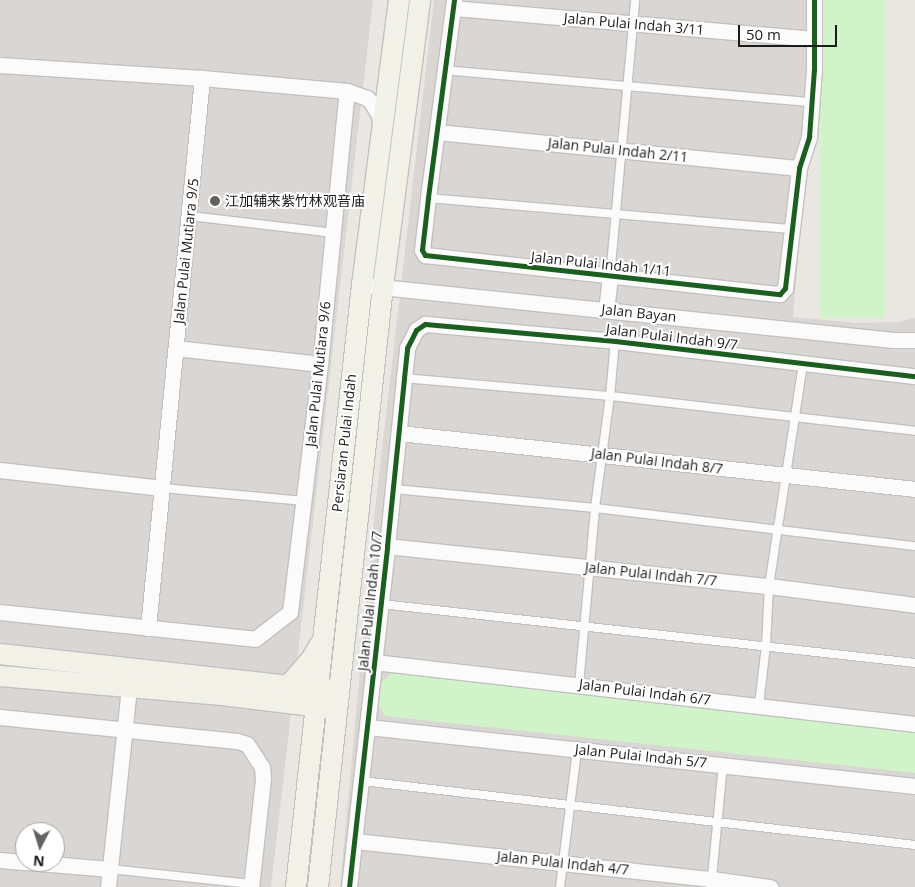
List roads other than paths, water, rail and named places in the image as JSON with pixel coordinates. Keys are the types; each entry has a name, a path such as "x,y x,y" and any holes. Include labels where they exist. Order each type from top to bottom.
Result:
{"main road":[{"name":"Persiaran Pulai Indah","path":"296,887 362,284 399,0"},
{"name":"Persiaran Pulai Indah","path":"318,887 383,286 420,0"},
{"path":"287,695 322,640"},
{"path":"0,654 287,695 338,700"},
{"path":"0,676 222,695 287,695"},
{"path":"287,695 312,734"}],"street":[{"path":"791,229 799,168 809,137 814,0"},
{"path":"428,198 453,4"},
{"name":"Jalan Pulai Indah 3/11","path":"453,4 632,24 814,39"},
{"path":"0,66 202,78 347,91 366,98 376,108 382,133"},
{"name":"Jalan Pulai Mutiara 9/5","path":"148,628 190,216 202,78"},
{"name":"Jalan Pulai Mutiara 9/6","path":"148,628 255,639 290,612 320,364 347,91"},
{"name":"Jalan Pulai Indah 2/11","path":"437,132 799,168"},
{"name":"Jalan Pulai Indah 1/11","path":"428,198 422,250 429,256 780,294 785,288 791,229"},
{"path":"606,310 610,277"},
{"name":"Jalan Bayan","path":"362,284 893,340 915,340"},
{"name":"Jalan Pulai Indah 9/7","path":"425,324 615,341 915,376"},
{"name":"Jalan Pulai Indah 10/7","path":"349,887 394,488 407,348 416,330 425,324"},
{"path":"176,348 320,364"},
{"name":"Jalan Pulai Indah 8/7","path":"399,433 915,489"},
{"path":"0,470 162,488"},
{"name":"Jalan Pulai Indah 7/7","path":"387,546 769,586 915,605"},
{"path":"0,612 148,628"},
{"name":"Jalan Pulai Indah 6/7","path":"374,662 915,724"},
{"path":"108,887 129,686"},
{"path":"0,717 237,741 247,744 262,767 263,779 251,886"},
{"name":"Jalan Pulai Indah 5/7","path":"368,727 915,786"},
{"name":"Jalan Pulai Indah 4/7","path":"355,841 564,864 711,883 770,887"},
{"path":"0,860 15,861"},
{"path":"65,865 110,869"}],"lane":[{"path":"610,277 634,0"},
{"path":"444,70 811,102"},
{"path":"428,198 791,229"},
{"path":"190,216 334,233"},
{"path":"579,685 595,508 610,396 615,341"},
{"path":"759,705 766,645 769,586 803,364"},
{"path":"404,378 610,396 795,419 915,431"},
{"path":"162,488 304,501"},
{"path":"394,488 595,508 915,546"},
{"path":"381,604 766,645 915,663"},
{"path":"560,887 577,750"},
{"path":"711,883 719,821 723,764"},
{"path":"362,781 915,845"},
{"path":"110,869 251,886"}],"place":[{"name":"江加辅来紫竹林观音庙","path":"215,201"}]}
